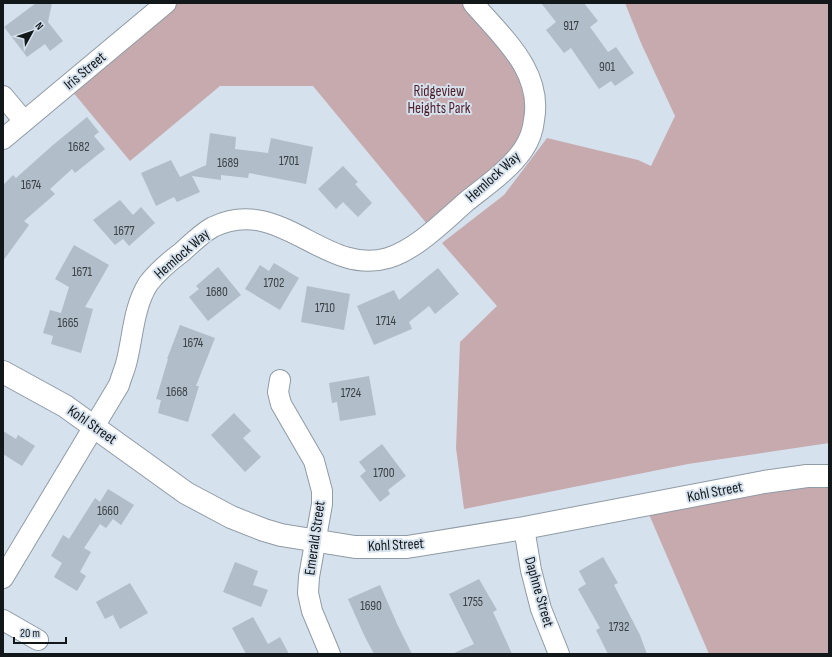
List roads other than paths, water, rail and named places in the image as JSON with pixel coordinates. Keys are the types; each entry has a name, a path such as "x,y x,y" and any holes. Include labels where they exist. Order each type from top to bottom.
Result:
{"street":[{"name":"Iris Street","path":"3,139 166,3"},
{"name":"Hemlock Way","path":"3,578 119,385 126,364 137,309 143,292 166,264 206,232 231,221 243,219 260,220 283,227 345,258 371,261 388,258 400,254 421,239 505,170 523,150 533,129 536,101 529,73 519,58 473,3"},
{"path":"3,96 24,121"},
{"name":"Kohl Street","path":"3,372 65,406 186,493 230,517 264,530 315,540 370,548 407,547 524,528 764,482 807,476 829,476"},
{"name":"Emerald Street","path":"280,380 278,392 281,404 311,455 317,470 322,491 322,504 315,540 308,593 312,611 330,654"},
{"name":"Daphne Street","path":"524,528 531,570 541,609 559,654"},
{"path":"3,620 38,640"}],"park label":[{"name":"Ridgeview Heights Park","path":"439,100"}]}
